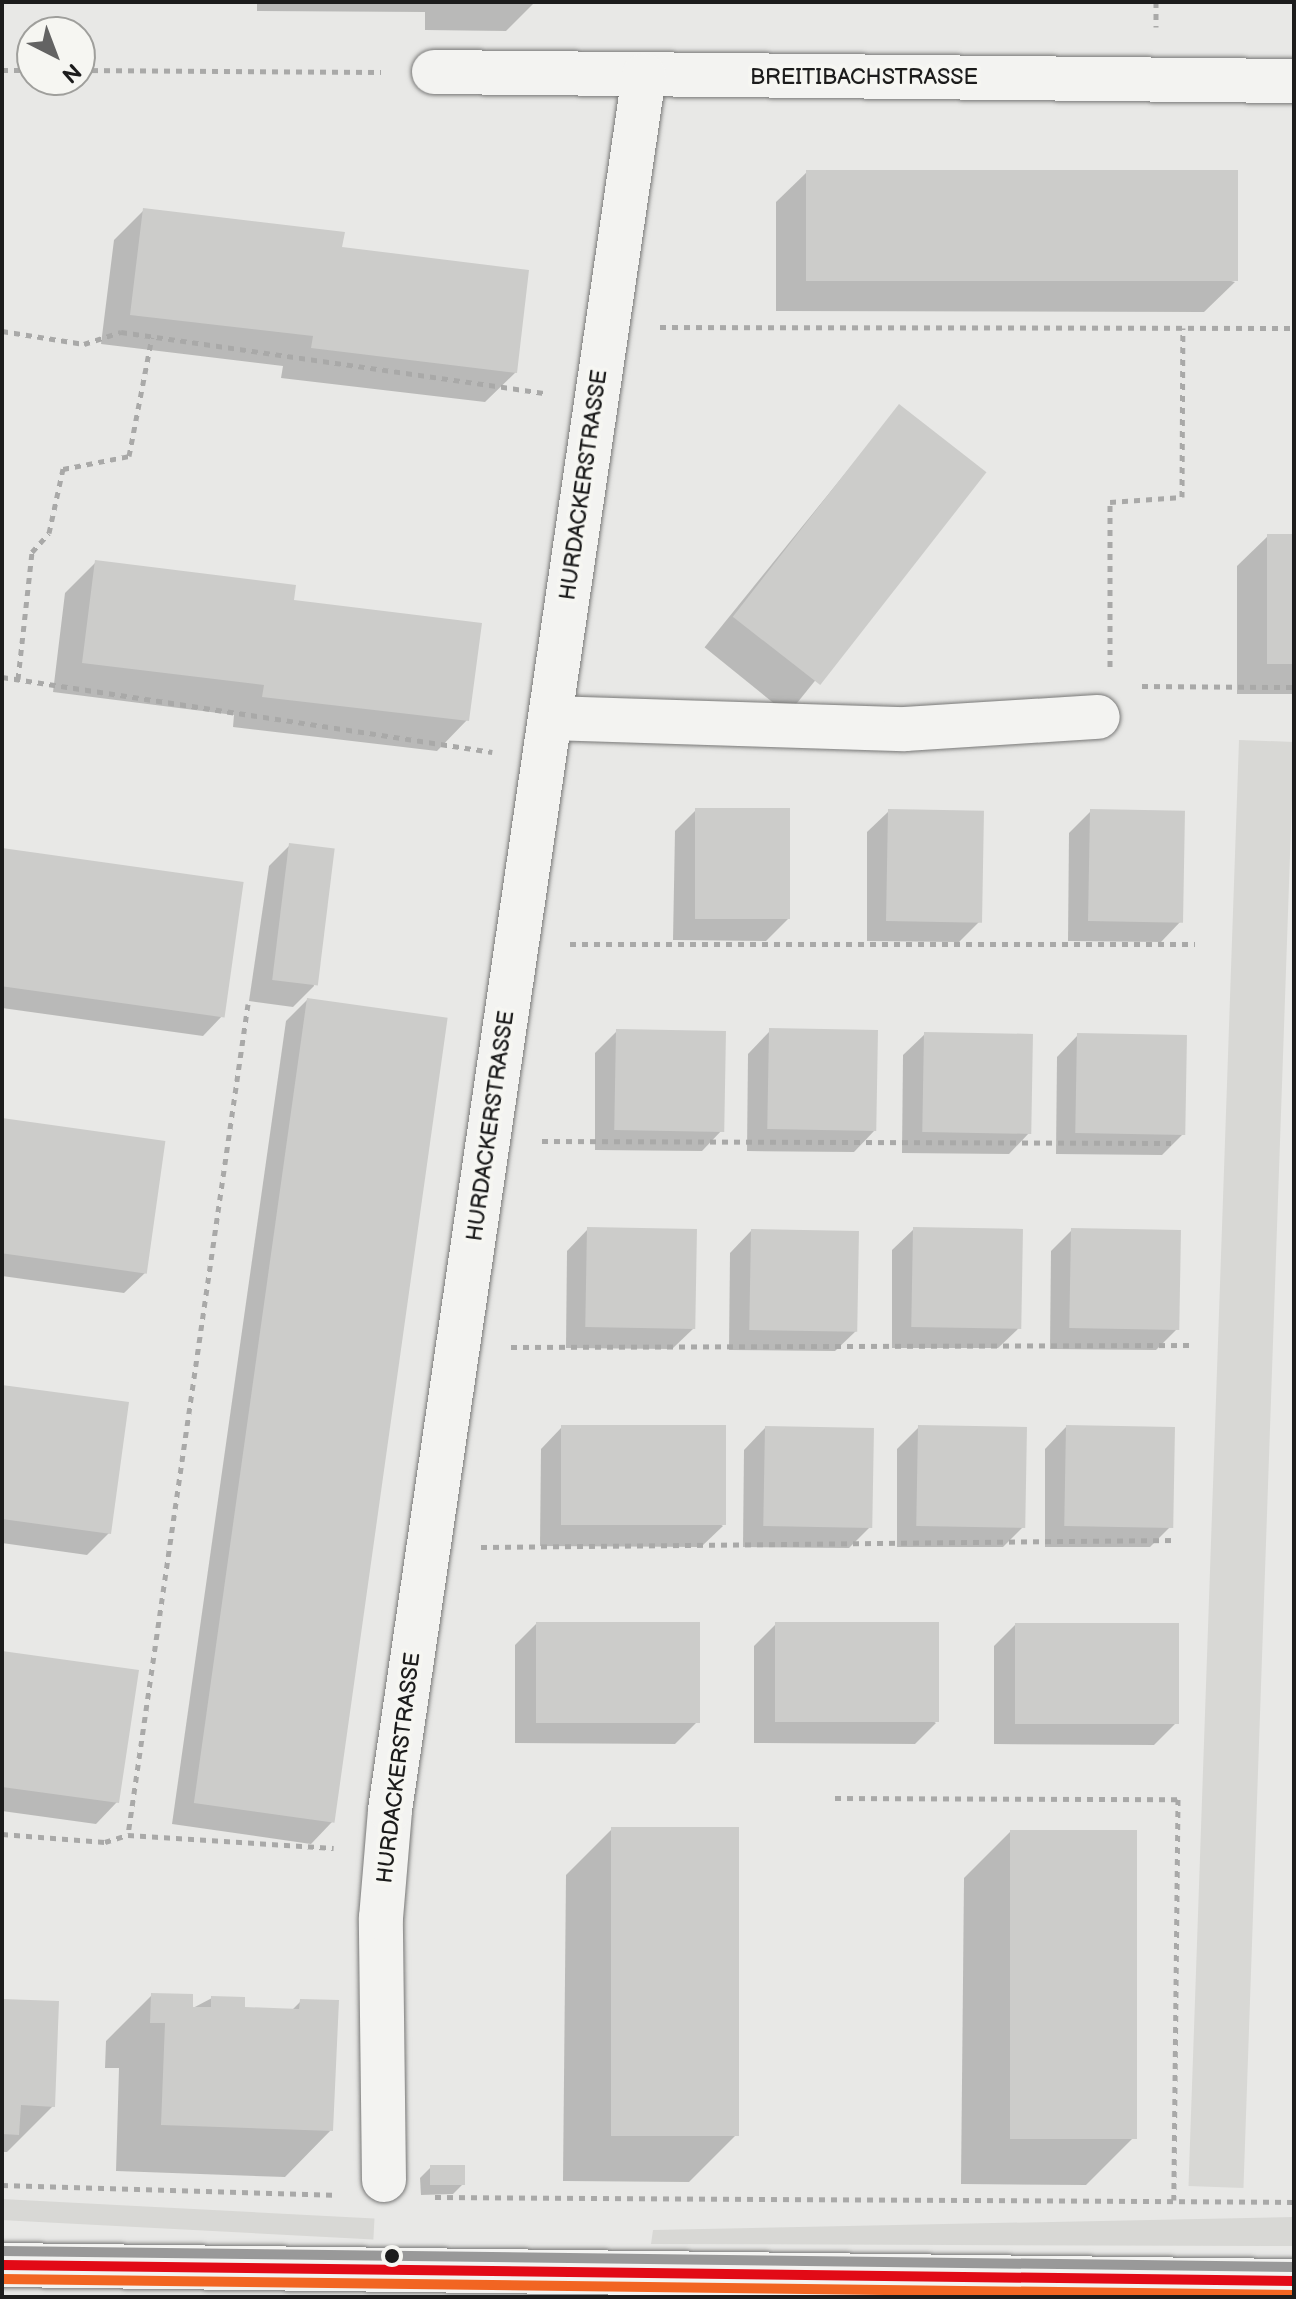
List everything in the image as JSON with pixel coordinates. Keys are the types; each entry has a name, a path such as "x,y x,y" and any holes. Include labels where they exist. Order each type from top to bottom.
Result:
{"street":[{"name":"BREITIBACHSTRASSE","path":"434,72 1294,81"},
{"name":"HURDACKERSTRASSE","path":"384,2180 387,1851 428,1548 644,76"},
{"path":"547,739 905,729 1112,697"},
{"path":"2,2265 1202,2289 1294,2281"}],"path":[{"path":"96,70 434,72"},
{"path":"607,327 1294,328"},
{"path":"1183,328 1182,497 1110,502 1112,697 1294,687"},
{"path":"2,331 84,344 121,332 597,401"},
{"path":"18,679 32,552 49,533 63,469 129,456 152,337"},
{"path":"2,677 547,739"},
{"path":"517,944 1195,944"},
{"path":"128,1835 248,1004"},
{"path":"489,1141 1171,1143"},
{"path":"458,1347 1195,1345"},
{"path":"428,1548 1176,1540"},
{"path":"835,1798 1178,1799 1174,2200"},
{"path":"2,1834 105,1842 128,1835 387,1851"},
{"path":"2,2185 337,2195"},
{"path":"429,2197 1294,2202"}],"shaded area":[{"path":"1239,740 1294,742 1243,2188 1189,2186"},
{"path":"2,2199 374,2219 373,2239 2,2220"},
{"path":"1294,2217 1294,2246 651,2244 653,2230"}],"building":[{"path":"806,170 1238,170 1238,281 806,281"},
{"path":"143,208 345,232 342,247 529,270 517,373 311,348 313,336 130,315"},
{"path":"899,404 986,472 820,685 733,617"},
{"path":"1267,534 1294,534 1294,664 1267,664"},
{"path":"95,560 296,585 294,600 482,623 469,721 262,697 264,685 82,663"},
{"path":"695,808 790,808 790,919 695,919"},
{"path":"888,809 984,811 982,923 886,921"},
{"path":"1090,809 1185,811 1183,923 1088,921"},
{"path":"289,843 335,849 318,986 272,980"},
{"path":"2,848 244,882 225,1018 2,986"},
{"path":"307,998 448,1018 334,1823 194,1803"},
{"path":"769,1028 878,1030 876,1131 767,1129"},
{"path":"616,1029 726,1031 724,1132 614,1130"},
{"path":"924,1032 1033,1034 1031,1134 922,1132"},
{"path":"1077,1033 1187,1035 1185,1135 1075,1133"},
{"path":"2,1118 165,1141 147,1274 2,1253"},
{"path":"587,1227 697,1229 695,1329 585,1327"},
{"path":"913,1227 1023,1229 1021,1329 911,1327"},
{"path":"1071,1228 1181,1230 1179,1330 1069,1328"},
{"path":"751,1229 859,1231 857,1332 749,1330"},
{"path":"2,1385 129,1402 111,1534 2,1519"},
{"path":"561,1425 726,1425 726,1525 561,1525"},
{"path":"918,1425 1027,1427 1025,1528 916,1526"},
{"path":"1066,1425 1175,1427 1173,1528 1064,1526"},
{"path":"765,1426 874,1428 872,1528 763,1526"},
{"path":"536,1622 700,1622 700,1723 536,1723"},
{"path":"775,1622 939,1622 939,1722 775,1722"},
{"path":"1015,1623 1179,1623 1179,1724 1015,1724"},
{"path":"2,1651 139,1670 119,1803 2,1787"},
{"path":"611,1827 739,1827 739,2136 611,2136"},
{"path":"1010,1830 1137,1830 1137,2139 1010,2139"},
{"path":"151,1993 193,1994 193,2007 211,2007 211,1996 245,1997 245,2007 299,2009 300,1999 339,2000 333,2131 161,2125 165,2023 150,2023"},
{"path":"2,1999 59,2001 55,2107 21,2105 19,2135 2,2134"},
{"path":"430,2165 465,2165 465,2185 430,2185"}],"transit line":[{"path":"2,2251 1294,2267"},
{"path":"2,2265 1294,2281"},
{"path":"2,2279 1294,2295"}]}
